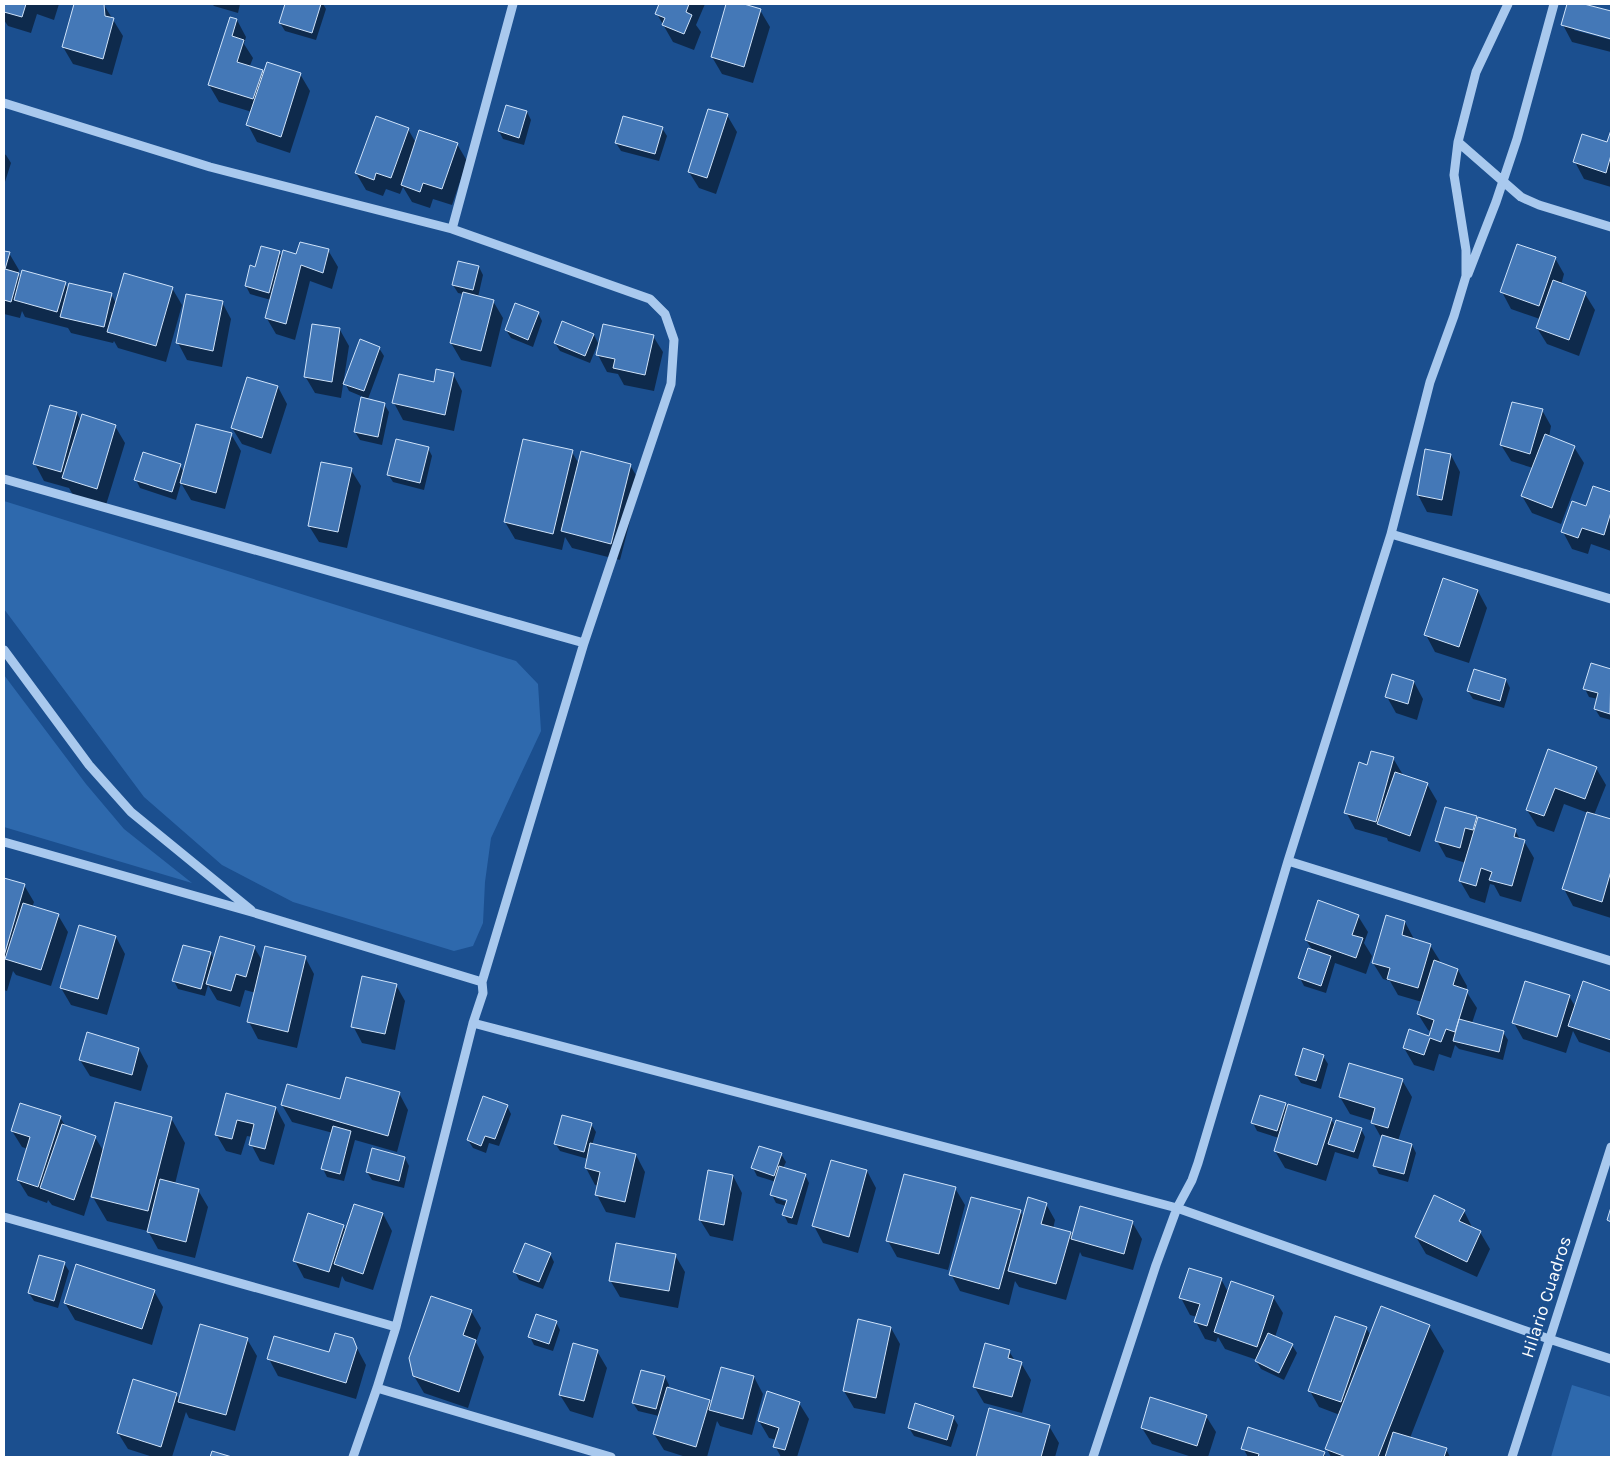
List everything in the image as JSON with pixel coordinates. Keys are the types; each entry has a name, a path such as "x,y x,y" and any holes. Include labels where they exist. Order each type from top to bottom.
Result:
{"street":[{"path":"452,229 513,4"},
{"path":"1463,288 1466,276 1466,250 1454,174 1458,142 1476,72 1508,4"},
{"path":"1093,1457 1156,1265 1177,1208 1192,1180 1198,1163 1288,861 1391,534 1430,382 1503,182 1517,139 1554,4"},
{"path":"4,103 210,167 452,229 650,299 665,314 674,340 671,384 584,643 482,982 483,993 473,1023 396,1327 353,1457"},
{"path":"1458,142 1521,197 1539,205 1611,227"},
{"path":"4,479 584,643"},
{"path":"1391,534 1611,599"},
{"path":"4,650 89,765 131,812 255,913"},
{"path":"4,842 255,913 482,982"},
{"path":"1288,861 1611,961"},
{"path":"473,1023 1177,1208 1611,1359"},
{"name":"Hilario Cuadros","path":"1512,1457 1611,1147"},
{"path":"4,1217 396,1327"},
{"path":"377,1388 611,1457"}],"shaded area":[{"path":"4,501 516,661 538,684 541,731 491,838 485,882 483,923 473,946 454,951 293,902 222,865 144,797 4,609"},
{"path":"4,675 86,784 124,829 192,883 4,827"},
{"path":"1572,1385 1611,1397 1611,1457 1551,1457"}],"building":[{"path":"4,4 26,4 22,17 4,12"},
{"path":"74,4 104,4 105,16 114,18 103,59 62,47"},
{"path":"285,4 321,4 312,33 279,23"},
{"path":"659,4 689,4 686,12 692,15 684,34 662,25 665,18 655,14"},
{"path":"726,4 744,4 761,9 744,67 711,57"},
{"path":"1567,4 1584,4 1611,11 1611,39 1561,25"},
{"path":"230,17 237,19 232,36 244,40 237,62 263,70 253,99 208,85"},
{"path":"267,62 301,73 281,137 246,125"},
{"path":"506,105 527,111 519,138 498,131"},
{"path":"708,109 728,114 707,178 688,172"},
{"path":"376,116 409,128 391,178 376,173 374,180 355,173"},
{"path":"623,116 663,127 655,154 615,143"},
{"path":"419,130 458,143 442,189 423,183 420,192 401,185"},
{"path":"1611,130 1611,155 1606,173 1573,162 1582,134 1607,142"},
{"path":"300,242 329,249 323,273 301,265 286,324 265,318 283,250 296,254"},
{"path":"1517,244 1556,257 1539,306 1500,292"},
{"path":"261,246 280,251 269,293 245,286 250,265 255,267"},
{"path":"4,251 10,252 5,269 19,273 11,302 4,300"},
{"path":"458,261 479,266 473,290 452,285"},
{"path":"22,270 66,282 57,312 14,300"},
{"path":"124,273 173,287 156,346 107,332"},
{"path":"1553,280 1586,292 1569,340 1536,328"},
{"path":"69,283 112,293 104,327 60,317"},
{"path":"463,292 494,300 481,351 450,343"},
{"path":"186,294 223,301 213,351 176,343"},
{"path":"515,303 539,312 528,340 505,330"},
{"path":"562,321 594,334 585,356 554,343"},
{"path":"312,324 340,328 332,382 304,377"},
{"path":"603,324 654,335 645,375 613,368 615,359 596,355"},
{"path":"360,339 380,347 364,391 343,384"},
{"path":"436,369 454,373 445,415 392,403 399,374 434,382"},
{"path":"247,377 278,386 262,438 231,428"},
{"path":"361,397 385,403 378,437 354,432"},
{"path":"1512,402 1543,409 1530,454 1500,445"},
{"path":"50,405 77,412 61,472 33,464"},
{"path":"82,414 116,425 97,489 62,478"},
{"path":"196,424 232,433 216,493 180,483"},
{"path":"1545,434 1575,446 1552,508 1521,496"},
{"path":"396,439 429,447 420,483 387,475"},
{"path":"523,439 573,450 553,534 504,522"},
{"path":"1425,449 1451,454 1442,500 1417,495"},
{"path":"581,451 631,464 611,544 561,531"},
{"path":"143,452 181,464 172,492 134,480"},
{"path":"321,462 352,468 338,532 308,526"},
{"path":"1593,486 1611,492 1611,512 1604,535 1582,528 1578,538 1561,532 1572,501 1586,506"},
{"path":"1443,578 1478,590 1459,647 1424,635"},
{"path":"1591,663 1611,669 1610,714 1594,709 1598,693 1583,689"},
{"path":"1474,669 1506,679 1500,701 1467,691"},
{"path":"1392,674 1414,681 1408,704 1385,697"},
{"path":"1548,749 1597,767 1585,799 1555,788 1544,816 1526,810"},
{"path":"1371,751 1394,757 1376,822 1344,813 1359,762 1367,765"},
{"path":"1395,772 1428,783 1410,836 1377,824"},
{"path":"1445,807 1477,816 1473,830 1465,828 1460,848 1435,841"},
{"path":"1587,812 1611,819 1611,871 1602,902 1562,889"},
{"path":"1478,817 1516,829 1514,837 1525,840 1512,886 1489,880 1492,872 1481,868 1476,886 1459,881"},
{"path":"4,878 25,884 4,956"},
{"path":"1318,900 1359,915 1352,935 1363,938 1356,958 1305,940"},
{"path":"23,903 59,914 41,970 5,959"},
{"path":"1386,915 1405,921 1402,935 1431,944 1418,988 1387,979 1390,968 1372,963"},
{"path":"79,925 116,936 98,999 60,988"},
{"path":"220,936 255,946 246,977 236,974 231,991 206,984"},
{"path":"183,945 211,952 201,989 172,981"},
{"path":"265,946 306,956 288,1032 247,1022"},
{"path":"1308,948 1331,956 1321,986 1298,978"},
{"path":"1434,960 1458,969 1453,985 1468,990 1455,1032 1446,1029 1441,1042 1430,1038 1424,1055 1403,1048 1409,1029 1429,1036 1434,1020 1417,1014"},
{"path":"362,976 397,984 385,1034 351,1027"},
{"path":"1525,981 1570,995 1557,1037 1512,1023"},
{"path":"1583,981 1611,991 1611,1040 1568,1026"},
{"path":"1459,1019 1504,1031 1499,1052 1453,1041"},
{"path":"87,1032 139,1048 132,1075 79,1060"},
{"path":"1303,1048 1324,1055 1316,1081 1295,1075"},
{"path":"1349,1063 1403,1079 1388,1128 1371,1123 1375,1108 1339,1097"},
{"path":"346,1077 400,1092 388,1136 281,1105 287,1084 340,1099"},
{"path":"226,1093 276,1107 265,1149 249,1145 254,1124 237,1120 232,1139 215,1135"},
{"path":"1260,1095 1286,1103 1277,1131 1251,1123"},
{"path":"483,1096 508,1105 495,1139 485,1136 481,1146 467,1140"},
{"path":"115,1102 172,1117 148,1211 91,1197"},
{"path":"20,1103 61,1116 38,1187 17,1180 30,1137 11,1131"},
{"path":"1288,1104 1332,1118 1317,1165 1274,1151"},
{"path":"562,1115 592,1123 584,1152 554,1144"},
{"path":"1336,1120 1362,1128 1354,1152 1328,1144"},
{"path":"62,1124 96,1136 74,1200 40,1188"},
{"path":"333,1126 351,1131 340,1174 321,1169"},
{"path":"1382,1135 1412,1144 1404,1174 1373,1166"},
{"path":"590,1143 636,1154 625,1202 595,1195 600,1172 585,1168"},
{"path":"759,1146 782,1153 774,1176 751,1168"},
{"path":"372,1148 405,1157 399,1181 366,1172"},
{"path":"831,1160 867,1170 849,1237 812,1226"},
{"path":"779,1166 806,1174 792,1218 782,1215 787,1200 770,1195"},
{"path":"708,1170 733,1175 724,1225 699,1220"},
{"path":"904,1174 956,1187 939,1254 886,1241"},
{"path":"160,1179 199,1189 186,1242 147,1232"},
{"path":"1434,1195 1465,1210 1459,1221 1481,1231 1467,1262 1415,1237"},
{"path":"971,1197 1021,1210 999,1289 949,1275"},
{"path":"1028,1197 1047,1203 1041,1224 1071,1232 1056,1284 1008,1271"},
{"path":"354,1204 383,1213 363,1274 334,1264"},
{"path":"1080,1206 1133,1221 1124,1254 1071,1239"},
{"path":"1611,1207 1611,1222 1607,1220"},
{"path":"308,1213 344,1225 329,1272 293,1261"},
{"path":"525,1243 551,1253 539,1282 513,1272"},
{"path":"616,1243 676,1254 669,1291 609,1281"},
{"path":"39,1255 65,1262 54,1301 28,1293"},
{"path":"76,1264 155,1290 142,1329 64,1303"},
{"path":"1189,1268 1222,1278 1207,1326 1194,1322 1200,1304 1179,1298"},
{"path":"1231,1281 1274,1296 1257,1347 1214,1332"},
{"path":"431,1296 472,1310 463,1335 476,1340 459,1392 413,1376 409,1358"},
{"path":"1381,1306 1430,1325 1378,1457 1346,1457 1325,1449"},
{"path":"536,1314 557,1321 549,1344 528,1337"},
{"path":"1335,1316 1367,1327 1341,1402 1308,1391"},
{"path":"858,1319 891,1327 876,1398 843,1391"},
{"path":"200,1324 248,1338 226,1415 178,1402"},
{"path":"335,1333 353,1338 357,1348 346,1383 267,1359 274,1336 329,1352"},
{"path":"1268,1333 1293,1344 1279,1373 1255,1361"},
{"path":"573,1343 598,1350 584,1401 559,1395"},
{"path":"985,1343 1010,1350 1008,1358 1022,1362 1012,1397 973,1387"},
{"path":"721,1367 754,1376 743,1419 709,1410"},
{"path":"641,1370 665,1376 656,1409 632,1403"},
{"path":"133,1379 177,1393 161,1447 117,1433"},
{"path":"667,1387 710,1400 696,1447 653,1434"},
{"path":"767,1391 800,1402 785,1450 773,1447 779,1428 758,1421"},
{"path":"1150,1397 1207,1415 1197,1446 1141,1428"},
{"path":"915,1403 954,1416 947,1440 908,1428"},
{"path":"989,1408 1050,1425 1041,1457 976,1457"},
{"path":"1248,1427 1325,1452 1323,1457 1258,1457 1259,1454 1241,1449"},
{"path":"1393,1432 1447,1448 1444,1457 1385,1457"},
{"path":"212,1451 232,1457 210,1457"}]}
